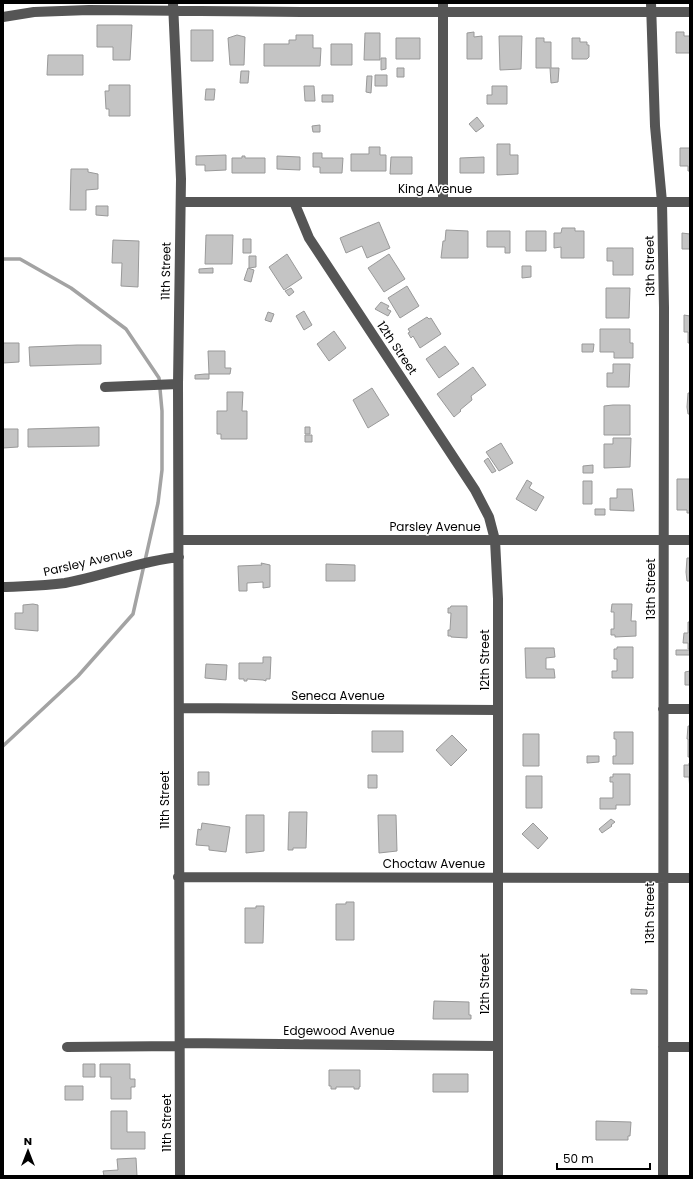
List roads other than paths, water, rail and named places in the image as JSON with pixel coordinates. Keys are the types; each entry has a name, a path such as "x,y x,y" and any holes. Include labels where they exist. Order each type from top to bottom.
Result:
{"street":[{"path":"3,17 34,12 69,11 89,7 651,8 690,12"},
{"name":"11th Street","path":"173,7 174,58 180,114 181,202 178,384 178,877 180,1176"},
{"path":"443,7 443,202"},
{"name":"13th Street","path":"651,8 655,126 662,202 664,308 663,1176"},
{"name":"King Avenue","path":"181,202 690,202"},
{"name":"12th Street","path":"294,202 309,238 475,490 489,517 496,540 498,599 498,1176"},
{"path":"105,387 178,384"},
{"name":"Parsley Avenue","path":"179,540 690,540"},
{"name":"Parsley Avenue","path":"3,587 44,586 66,583 158,559 179,557"},
{"name":"Seneca Avenue","path":"179,708 498,710"},
{"path":"663,709 690,709"},
{"name":"Choctaw Avenue","path":"178,877 690,878"},
{"name":"Edgewood Avenue","path":"67,1046 180,1044 498,1046"},
{"path":"663,1047 690,1047"}],"waterway":[{"path":"3,259 20,259 71,288 126,329 159,378 162,411 162,470 158,503 133,614 78,676 3,746"}]}
